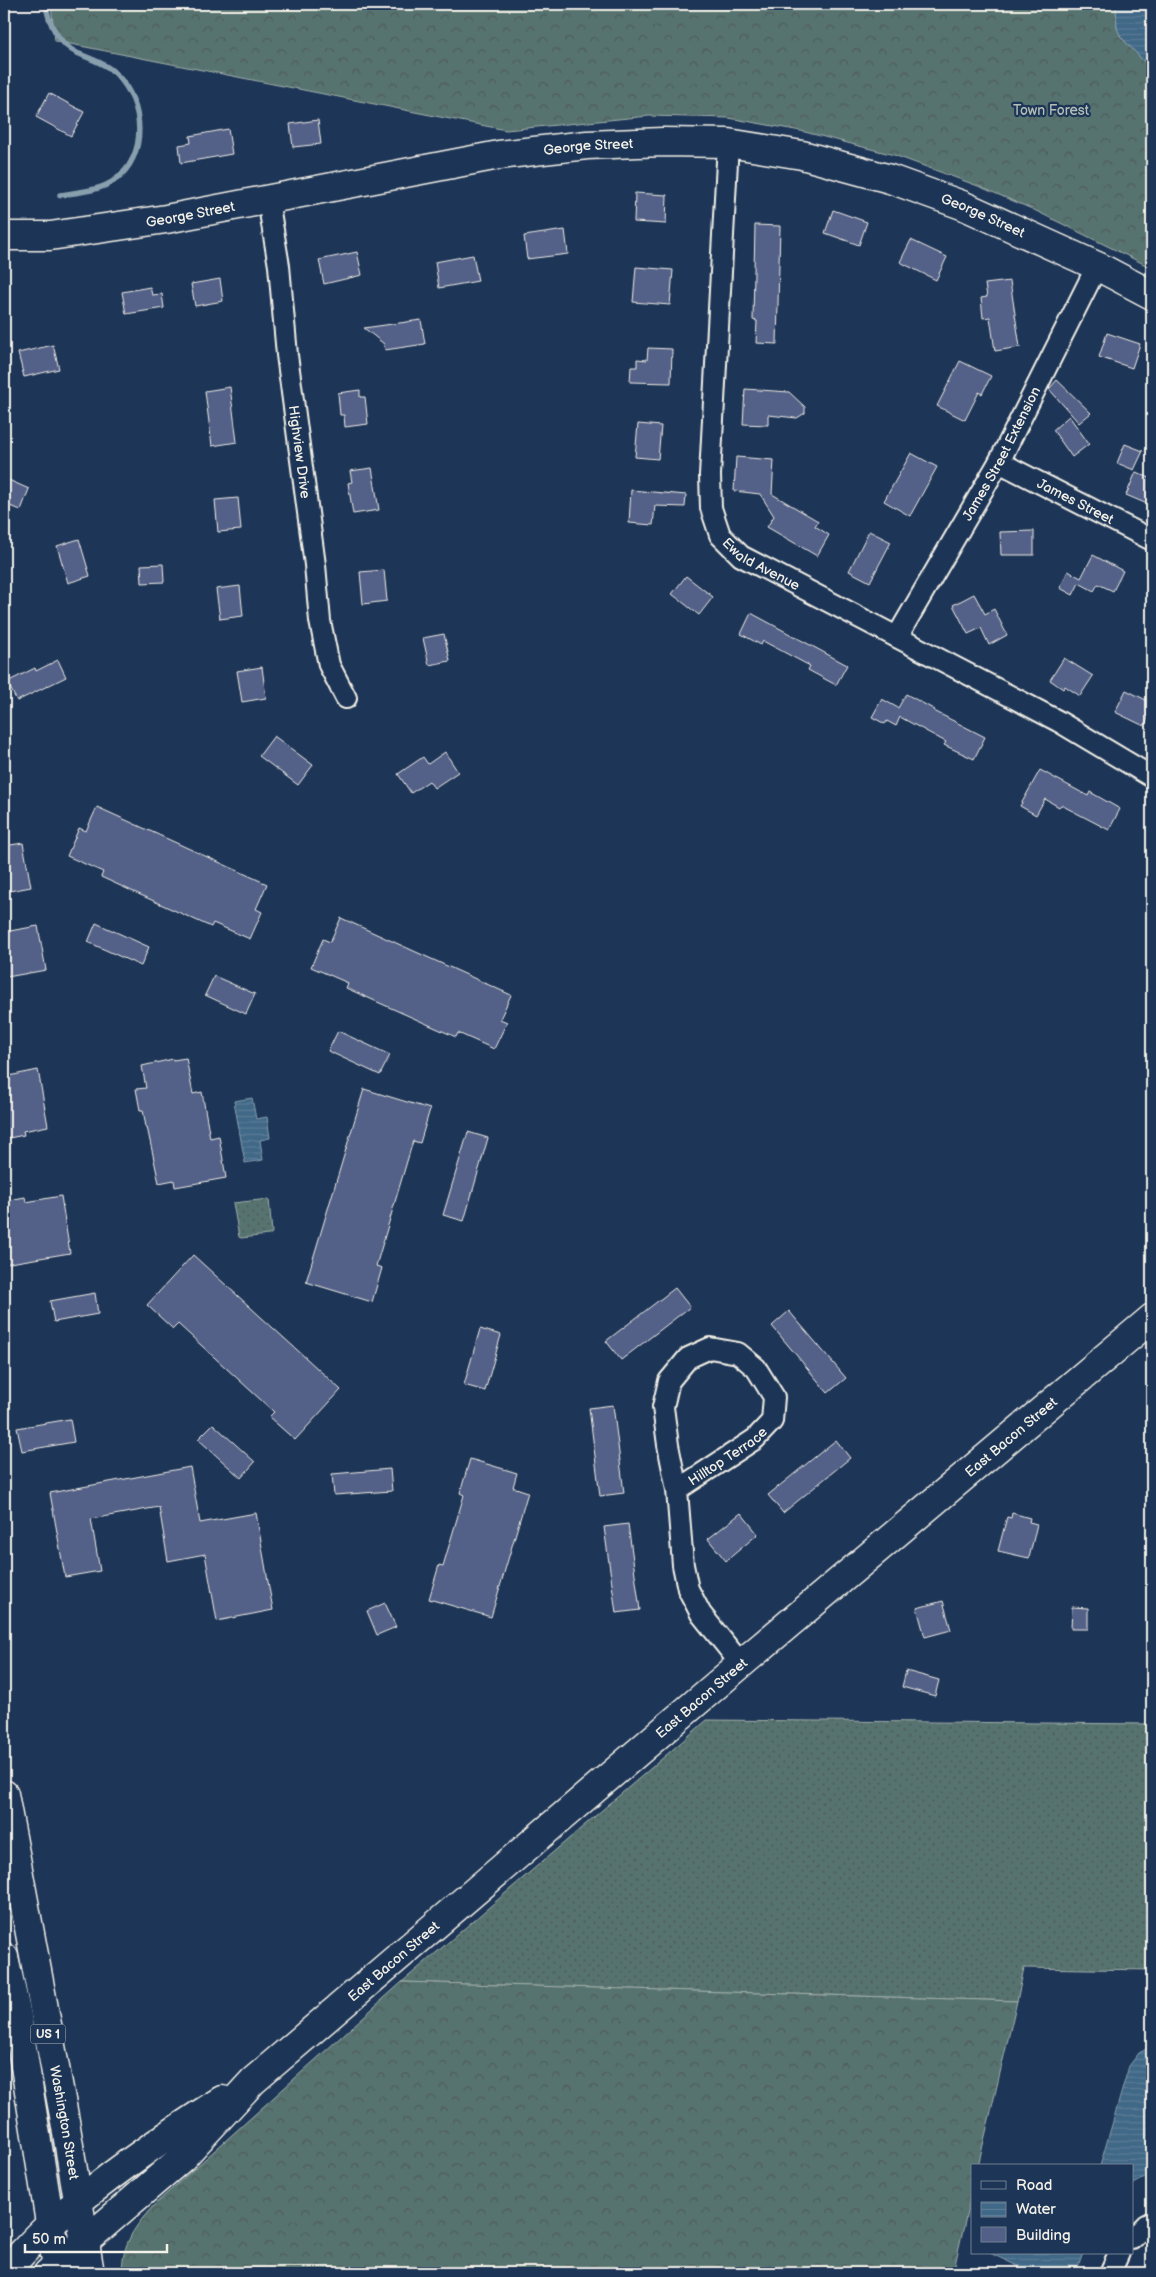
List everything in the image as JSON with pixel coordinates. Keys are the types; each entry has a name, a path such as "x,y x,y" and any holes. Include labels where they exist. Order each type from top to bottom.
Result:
{"main road":[{"name":"George Street","path":"4,236 50,236 166,219 499,155 587,145 728,142 802,156 890,179 962,205 1097,266 1152,295"},
{"name":"East Bacon Street","path":"54,2271 182,2158 253,2081 741,1664 1152,1318"},
{"name":"Washington Street","path":"4,1794 90,2273"},
{"name":"Washington Street","path":"4,1957 17,2016 51,2224 54,2271"},
{"name":"East Bacon Street","path":"4,2272 51,2224 78,2203 171,2132 253,2081"}],"street":[{"name":"Ewald Avenue","path":"728,142 710,475 711,508 720,536 741,556 1058,721 1152,777"},
{"name":"Highview Drive","path":"268,200 279,266 287,355 315,564 320,621 330,665 346,698"},
{"name":"James Street Extension","path":"898,637 999,462 1097,266"},
{"name":"James Street","path":"999,462 1152,540"},
{"name":"Hilltop Terrace","path":"677,1490 755,1439 772,1421 774,1397 756,1368 738,1353 710,1348 688,1358 669,1381 663,1407 677,1490 683,1565 688,1589 701,1614 741,1664"},
{"path":"1134,2237 1146,2225 1152,2222"},
{"path":"1110,2273 1119,2254"}],"green space":[{"name":"Town Forest","path":"51,4 1116,4 1117,28 1121,37 1152,70 1152,268 1032,209 978,186 894,155 801,131 729,118 649,116 506,130 55,41"},
{"path":"388,4 458,4 422,10 394,9"},
{"path":"269,1199 272,1233 269,1235 239,1237 233,1203"},
{"path":"707,1720 1152,1724 1152,1970 1024,1968 1017,2001 402,1982"},
{"path":"402,1982 1017,2001 978,2164 971,2164 971,2195 953,2273 122,2273 127,2244 141,2220 155,2204"}],"water":[{"path":"1116,4 1152,4 1152,70 1121,37 1117,28"},
{"path":"252,1098 256,1119 267,1117 270,1138 260,1140 263,1160 245,1163 234,1101"},
{"path":"1152,2046 1152,2174 1134,2184 1134,2164 1101,2164 1129,2066 1139,2053"},
{"path":"992,2254 1083,2254 1076,2273 1032,2273"}],"building":[{"path":"49,93 84,112 71,136 36,117"},
{"path":"318,120 321,144 293,147 290,124"},
{"path":"228,129 232,154 181,163 179,145 191,143 190,136"},
{"path":"635,193 667,195 666,224 634,222"},
{"path":"833,210 867,222 859,245 825,233"},
{"path":"755,225 780,226 777,344 756,343 757,321 753,320"},
{"path":"565,230 568,254 527,259 524,236"},
{"path":"911,240 947,257 936,280 900,262"},
{"path":"357,252 362,275 324,284 319,260"},
{"path":"473,255 478,281 439,288 435,262"},
{"path":"636,267 673,270 670,305 633,302"},
{"path":"220,279 223,301 195,306 191,284"},
{"path":"1010,281 1020,347 995,351 990,317 983,318 981,298 987,297 985,284"},
{"path":"150,287 152,295 162,294 164,308 126,314 122,292"},
{"path":"421,320 425,344 385,350 384,344 364,328"},
{"path":"1107,333 1140,344 1132,368 1099,357"},
{"path":"53,345 59,369 24,377 18,353"},
{"path":"648,348 672,349 671,383 630,382 631,367 637,367 637,359 647,360"},
{"path":"960,361 991,376 982,394 979,392 965,420 937,406"},
{"path":"1057,380 1091,413 1079,423 1049,389"},
{"path":"230,387 237,442 212,446 205,391"},
{"path":"745,389 789,392 805,407 805,413 797,418 768,415 768,425 743,424"},
{"path":"360,390 360,397 365,397 368,424 345,427 344,415 340,415 338,393"},
{"path":"1069,416 1089,444 1072,457 1053,430"},
{"path":"638,424 661,426 658,459 635,457"},
{"path":"1125,444 1143,451 1134,470 1117,463"},
{"path":"911,453 937,467 910,516 884,501"},
{"path":"736,457 774,460 772,494 818,521 815,526 829,535 817,556 767,527 774,516 760,494 734,491"},
{"path":"372,468 379,510 353,514 348,483 352,482 350,471"},
{"path":"1136,472 1152,479 1152,506 1126,495"},
{"path":"4,478 29,489 21,510 4,504"},
{"path":"631,490 686,495 685,507 655,506 653,525 629,523"},
{"path":"238,498 241,530 218,532 215,500"},
{"path":"869,531 891,542 870,582 849,571"},
{"path":"1034,531 1034,555 1001,555 1000,532"},
{"path":"79,539 90,576 68,583 57,546"},
{"path":"1093,555 1123,571 1113,591 1098,584 1094,591 1079,583 1073,595 1060,588 1068,571 1081,578"},
{"path":"163,564 164,582 142,583 141,565"},
{"path":"384,570 387,601 363,604 360,572"},
{"path":"686,576 713,597 699,615 672,594"},
{"path":"240,586 243,616 220,619 216,589"},
{"path":"974,594 985,614 994,609 1007,635 989,645 981,628 968,634 953,605"},
{"path":"751,613 847,665 836,685 808,670 810,666 763,641 761,645 741,634"},
{"path":"444,634 450,661 429,665 423,638"},
{"path":"1064,658 1093,676 1080,696 1065,686 1063,689 1050,680"},
{"path":"58,660 66,677 17,701 7,682 35,668 36,671"},
{"path":"262,667 266,698 242,702 237,671"},
{"path":"1126,690 1152,703 1152,710 1144,726 1115,712"},
{"path":"906,694 934,711 985,737 974,759 944,745 946,742 900,717 896,726 887,721 885,724 872,717 882,699 898,708"},
{"path":"274,736 313,765 298,785 259,756"},
{"path":"445,752 458,772 434,788 429,781 411,793 398,774 423,757 428,764"},
{"path":"1040,770 1088,796 1090,792 1120,809 1109,830 1061,805 1059,807 1045,799 1036,815 1020,806"},
{"path":"97,807 267,884 256,909 262,912 250,939 213,923 211,927 101,877 103,872 67,856 79,828 86,831"},
{"path":"23,843 31,887 4,892 4,846"},
{"path":"341,918 511,995 500,1019 507,1022 494,1049 458,1033 456,1037 346,988 348,983 311,967 323,939 330,942"},
{"path":"96,923 149,947 141,966 88,942"},
{"path":"38,926 46,970 7,977 4,957 4,932"},
{"path":"214,976 255,994 246,1014 205,995"},
{"path":"338,1031 390,1055 380,1075 328,1051"},
{"path":"186,1058 193,1094 202,1092 210,1138 219,1136 226,1178 175,1187 174,1180 159,1183 143,1110 140,1110 136,1089 146,1088 142,1066"},
{"path":"38,1070 48,1126 23,1131 24,1135 4,1139 4,1077"},
{"path":"364,1089 430,1109 420,1143 413,1141 376,1266 382,1268 372,1302 306,1282"},
{"path":"468,1132 488,1138 464,1221 443,1215"},
{"path":"61,1196 70,1253 4,1264 4,1201 25,1197 26,1202"},
{"path":"193,1255 341,1390 295,1440 269,1417 274,1412 178,1324 173,1329 147,1305"},
{"path":"675,1288 690,1307 621,1360 606,1341"},
{"path":"95,1293 98,1314 54,1322 50,1301"},
{"path":"789,1311 846,1378 828,1393 772,1326"},
{"path":"480,1329 501,1335 485,1391 464,1385"},
{"path":"613,1405 624,1493 600,1496 589,1408"},
{"path":"70,1419 74,1442 22,1451 17,1428"},
{"path":"213,1424 255,1462 241,1478 198,1439"},
{"path":"836,1440 850,1458 783,1513 768,1495"},
{"path":"470,1459 517,1473 513,1487 528,1492 491,1617 429,1599 439,1565 443,1566 464,1495 460,1493"},
{"path":"190,1467 200,1523 256,1513 273,1610 217,1621 205,1554 168,1561 159,1507 91,1519 100,1571 65,1577 50,1493"},
{"path":"390,1469 392,1491 334,1495 332,1474"},
{"path":"741,1513 758,1534 726,1561 708,1539"},
{"path":"1012,1513 1030,1518 1029,1522 1037,1524 1029,1558 998,1551 1007,1517 1011,1518"},
{"path":"628,1524 640,1610 616,1613 604,1527"},
{"path":"943,1601 951,1630 925,1637 917,1608"},
{"path":"385,1603 396,1627 377,1635 367,1611"},
{"path":"1072,1607 1088,1608 1088,1629 1071,1629"},
{"path":"906,1671 939,1680 935,1696 902,1687"}],"waterway":[{"path":"46,4 49,18 60,39 77,53 108,68 117,75 126,87 133,100 139,129 138,144 133,158 126,170 115,180 96,189 60,195"}]}
